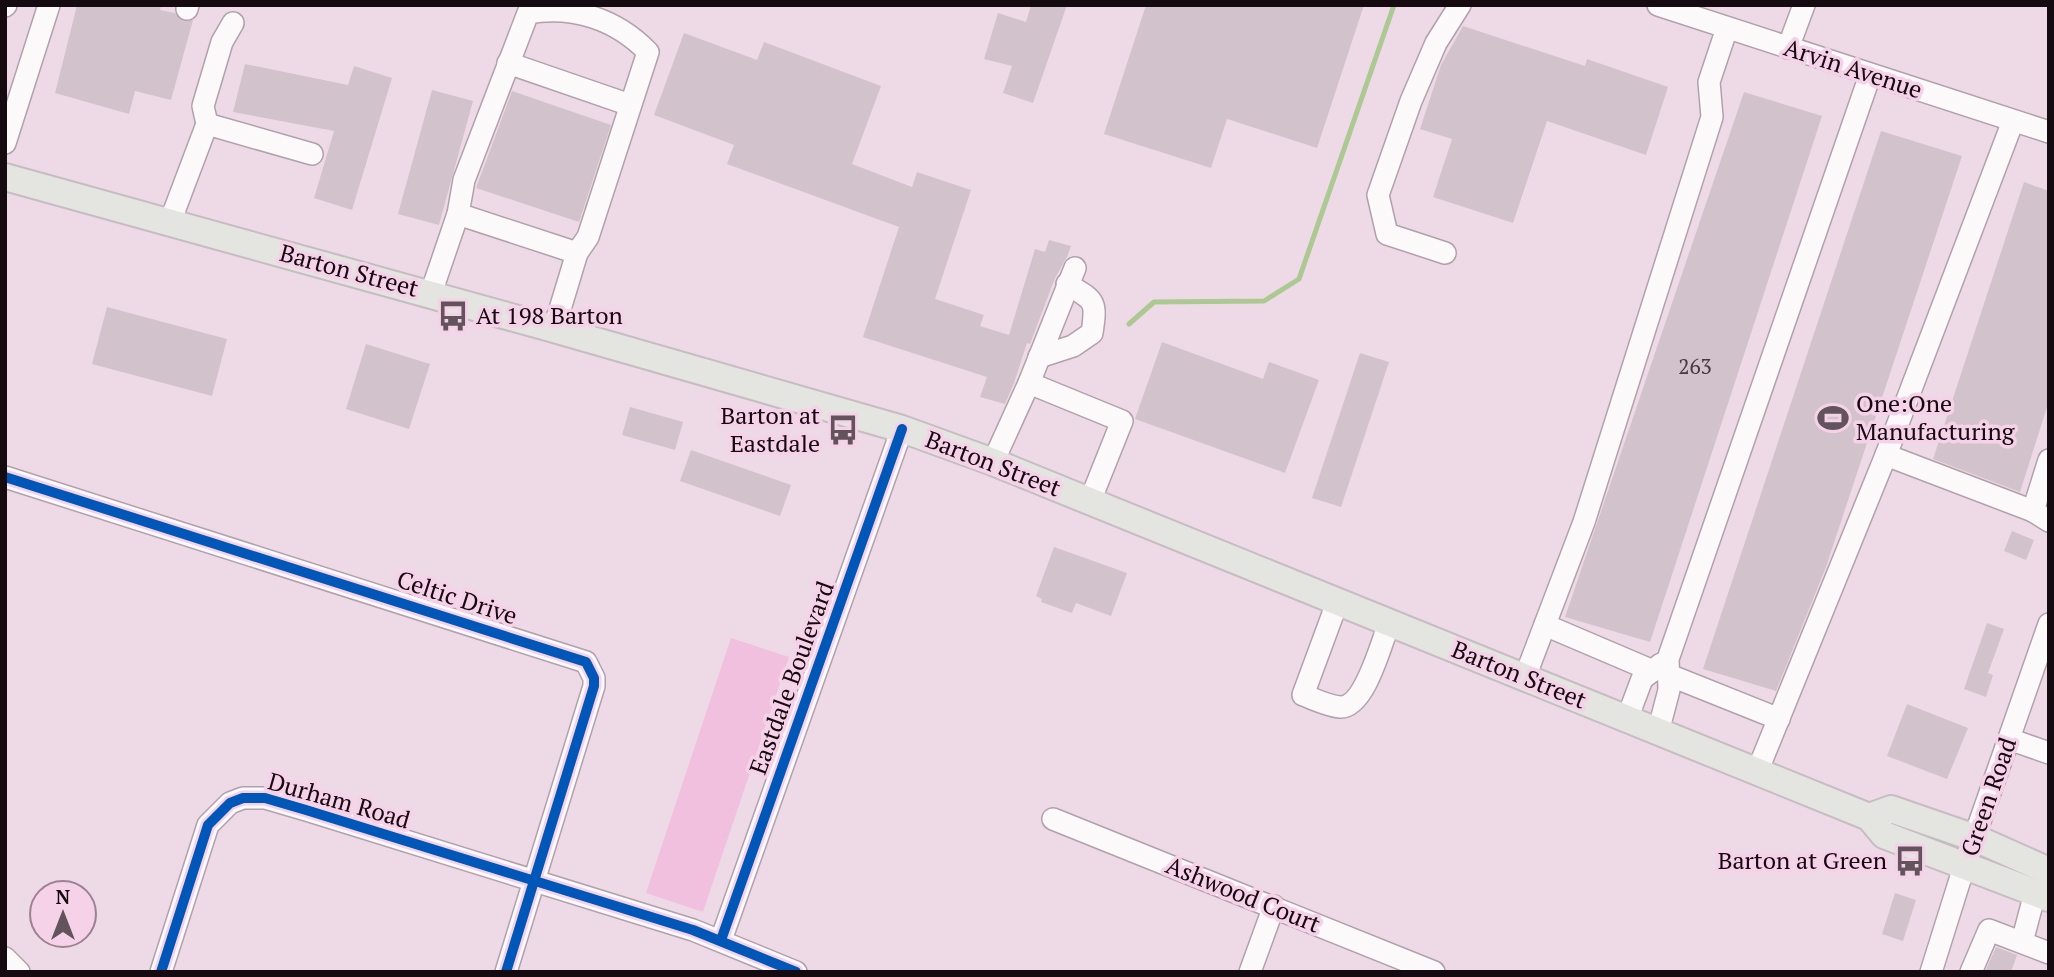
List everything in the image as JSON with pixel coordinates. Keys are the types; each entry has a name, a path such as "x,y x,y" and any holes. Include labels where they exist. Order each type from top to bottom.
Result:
{"main road":[{"name":"Barton Street","path":"5,177 431,293 902,429 993,462 1869,817 1884,835 1965,867 2044,887"},
{"name":"Barton Street","path":"1869,817 1892,809 1975,838 2044,887"}],"street":[{"path":"5,143 49,5"},
{"path":"1445,253 1387,234 1378,195 1411,101 1436,43 1460,5"},
{"name":"Arvin Avenue","path":"1658,5 2049,132"},
{"path":"1788,48 1804,5"},
{"path":"431,293 458,214 464,180 528,13 548,9 595,18 631,34 648,52 587,237 577,253 554,329"},
{"path":"170,222 207,124 203,106 222,42 233,23"},
{"path":"1525,677 1584,522 1712,117 1709,82 1727,28"},
{"path":"508,64 630,105"},
{"path":"1658,732 1670,690 1663,668 1870,75"},
{"path":"1758,772 1886,456 2013,121"},
{"path":"207,124 312,154"},
{"path":"458,214 577,253"},
{"path":"993,462 1029,383 1039,357 1071,276 1096,309 1091,333 1073,346 1039,357"},
{"path":"1029,383 1122,421 1090,501"},
{"name":"Eastdale Boulevard","path":"721,940 902,429"},
{"path":"1886,456 2041,516 2049,460"},
{"name":"Celtic Drive","path":"5,477 586,662 594,678 594,686 506,972"},
{"path":"1337,603 1303,695 1340,707 1350,705 1361,694 1389,624"},
{"name":"Green Road","path":"1931,972 2009,738 2044,651 2049,624"},
{"path":"1545,625 1663,668 1779,719"},
{"path":"1627,719 1642,679 1663,668"},
{"path":"2009,738 2049,753"},
{"name":"Durham Road","path":"161,972 205,830 230,803 243,798 265,799 306,810 534,882"},
{"name":"Ashwood Court","path":"1053,819 1434,972"},
{"path":"534,882 721,940 796,972"},
{"path":"2022,942 2044,887"},
{"path":"1250,972 1274,906"},
{"path":"1971,972 1989,930 2049,953"},
{"path":"5,958 19,972"}],"shaded area":[{"path":"731,638 789,657 703,912 646,893"}],"building":[{"path":"77,5 161,5 160,10 175,13 183,21 193,20 171,100 135,91 129,114 55,93"},
{"path":"1031,5 1067,5 1033,103 1003,93 1012,66 984,59 998,13 1026,22"},
{"path":"1146,5 1364,5 1317,148 1227,119 1211,168 1104,134"},
{"path":"1463,26 1585,66 1587,59 1668,87 1646,155 1547,121 1513,223 1433,197 1452,139 1420,129 1441,65"},
{"path":"684,33 757,60 764,42 881,86 852,164 912,187 917,172 971,190 935,299 984,315 980,326 1009,335 1035,249 1045,252 1049,240 1071,246 1055,278 1030,344 1027,343 1005,404 980,397 987,377 863,337 899,227 727,164 734,145 654,115"},
{"path":"245,64 348,85 354,66 392,78 352,210 314,198 334,131 233,112"},
{"path":"432,90 473,101 439,225 398,214"},
{"path":"512,91 611,125 579,222 476,188"},
{"path":"1744,92 1822,116 1650,642 1565,617"},
{"path":"1881,131 1962,156 1826,567 1776,691 1703,669"},
{"path":"2024,182 2049,191 2049,401 2020,492 1933,459"},
{"path":"107,307 227,339 212,396 92,364"},
{"path":"1162,342 1263,379 1269,362 1319,380 1285,473 1135,419"},
{"path":"366,344 430,364 409,429 346,409"},
{"path":"1360,353 1389,362 1341,507 1312,498"},
{"path":"630,407 683,422 675,450 622,435"},
{"path":"691,450 791,485 780,516 680,481"},
{"path":"2012,531 2034,540 2026,560 2004,551"},
{"path":"1054,547 1127,573 1111,616 1076,603 1072,613 1041,602 1042,599 1036,596"},
{"path":"1987,623 2004,629 1988,673 1993,675 1986,697 1964,689"},
{"path":"1907,704 1968,728 1947,779 1887,756"},
{"path":"1895,893 1916,900 1903,941 1882,934"},
{"path":"1996,947 2017,955 2011,972 1985,972"}],"waterway":[{"path":"1129,324 1154,302 1264,301 1299,279 1394,5"}],"cycle path":[{"path":"721,940 902,429"},
{"path":"5,477 586,662 594,678 594,686 506,972"},
{"path":"161,972 208,825 230,803 243,798 265,798 306,810 693,930 796,972"}],"place":[{"name":"At 198 Barton","path":"453,316"},
{"name":"One:One Manufacturing","path":"1833,418"},
{"name":"Barton at Eastdale","path":"843,430"},
{"name":"Barton at Green","path":"1910,861"}]}
